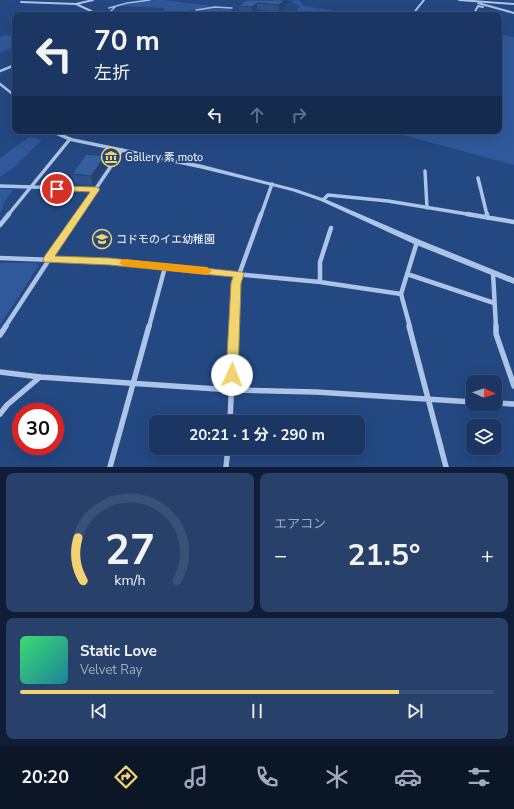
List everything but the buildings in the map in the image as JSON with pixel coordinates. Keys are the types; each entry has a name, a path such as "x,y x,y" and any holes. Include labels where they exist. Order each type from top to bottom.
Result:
{"street":[{"path":"20,2 76,4 93,0"},
{"path":"414,12 424,0"},
{"path":"459,0 514,4"},
{"path":"472,1 514,13"},
{"path":"76,4 92,12"},
{"path":"475,12 478,6 491,7"},
{"path":"0,71 12,66"},
{"path":"0,84 12,94"},
{"path":"58,134 70,139 272,184 323,200 417,242 514,281"},
{"path":"0,225 70,139"},
{"path":"0,335 48,260 122,150"},
{"path":"425,171 428,208"},
{"path":"478,178 488,218"},
{"path":"230,415 236,283 272,184"},
{"path":"0,186 96,189"},
{"path":"323,200 328,195 388,201 514,222"},
{"path":"320,282 320,262 331,228"},
{"path":"417,242 401,294 446,467"},
{"path":"0,258 110,262 320,282 401,294"},
{"path":"110,467 165,267"},
{"path":"493,273 496,334 514,386"},
{"path":"407,274 494,303"},
{"path":"0,372 40,377 133,384 232,390 316,392 466,402"},
{"path":"0,414 7,405 40,377"},
{"path":"502,403 514,404"},
{"path":"226,467 227,455"}],"shaded area":[{"path":"162,0 213,6 183,12 162,12 165,8 117,6 140,1"},
{"path":"295,0 300,1 304,6 341,12 296,12 300,6 292,2"},
{"path":"214,7 230,8 232,10 230,12 198,12 198,10"},
{"path":"6,35 12,36 12,47 0,53 0,37"},
{"path":"502,35 514,37 514,165 400,134 502,134"},
{"path":"29,137 42,140 13,168 0,177 0,158"},
{"path":"0,188 13,190 2,206 4,206 0,212"},
{"path":"0,263 36,263 38,267 0,325"}],"waterway":[{"path":"116,6 150,0"},
{"path":"109,8 116,6"},
{"path":"110,12 116,6"},
{"path":"196,10 215,7 232,8"}],"slow traffic":[{"path":"124,263 207,271"}],"place":[{"name":"Gallery 素 moto","path":"111,157"},
{"name":"コドモのイエ幼稚園","path":"102,239"}],"route":[{"path":"57,189 96,189 48,260 110,262 239,274 236,283 232,375"}]}
